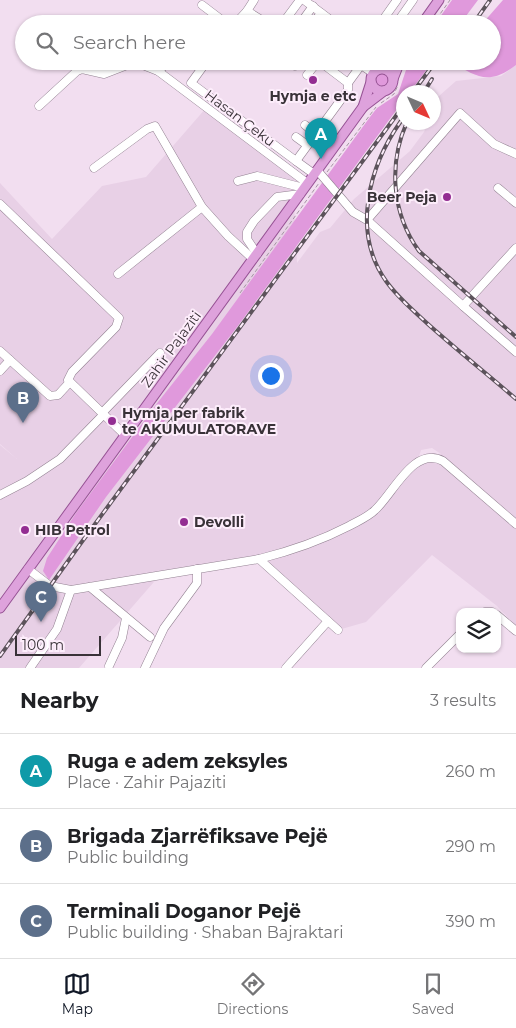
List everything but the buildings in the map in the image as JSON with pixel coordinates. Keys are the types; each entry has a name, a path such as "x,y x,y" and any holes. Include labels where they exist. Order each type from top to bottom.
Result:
{"main road":[{"path":"428,15 439,0"},
{"path":"380,70 374,75 374,88 384,91 391,86 396,70"},
{"path":"374,75 388,71 393,79"},
{"name":"Zahir Pajaziti","path":"363,107 374,75"},
{"name":"Zahir Pajaziti","path":"0,608 363,107 384,91"}],"street":[{"path":"243,15 254,0"},
{"path":"290,15 300,0"},
{"path":"304,0 324,15"},
{"path":"387,15 398,0"},
{"path":"402,15 413,0"},
{"path":"202,5 215,15"},
{"path":"306,15 313,6"},
{"path":"246,11 253,15"},
{"name":"Hasan Çeku","path":"39,106 81,70"},
{"name":"Hasan Çeku","path":"86,70 104,74 114,70"},
{"name":"Hasan Çeku","path":"153,70 304,189"},
{"path":"200,70 191,83 296,161 316,172 353,212 367,220 516,352"},
{"path":"307,75 311,70"},
{"path":"330,70 348,83"},
{"path":"296,161 348,90 348,83 358,70"},
{"path":"369,70 374,75"},
{"path":"367,220 460,113 494,144 516,154"},
{"path":"304,125 316,134"},
{"path":"94,168 147,129 155,126 202,207 228,236 255,257"},
{"path":"296,137 307,145"},
{"path":"238,181 257,176 304,189"},
{"path":"498,188 516,203"},
{"path":"255,257 247,239 247,232 277,197 304,189"},
{"path":"0,204 118,318 116,327 69,376 69,384 58,394 50,396 0,351"},
{"path":"118,274 202,207"},
{"path":"463,306 516,247"},
{"path":"0,495 60,459 160,353"},
{"path":"0,371 10,360"},
{"path":"69,384 126,435"},
{"path":"28,569 50,586 71,590 259,559 319,541 366,517 375,511 410,469 427,457 435,456 516,524"},
{"path":"259,559 338,630"},
{"path":"145,668 164,628 197,584 196,568"},
{"path":"90,588 150,637"},
{"path":"30,668 57,629 71,590"},
{"path":"109,666 122,638 126,618"},
{"path":"501,618 516,631"},
{"path":"286,668 328,621"},
{"path":"426,668 456,638"}],"path":[{"path":"439,15 450,0"}],"shaded area":[{"path":"452,0 478,0 467,15 441,15"},
{"path":"503,0 516,0 516,65 498,75 483,77 466,70 501,70 501,15 490,15"},
{"path":"516,65 516,626 501,608 432,555 366,622 338,630 259,559 160,575 79,668 0,668 0,445 17,459 0,444 0,183 52,239 102,186 146,177 206,108 307,183 294,202 297,263 320,232 330,228 354,199 410,151 425,130 441,130 441,94 456,81 501,76","holes":["432,448 441,454 418,460 421,450"]},
{"path":"406,70 426,70 415,85 401,85"},
{"path":"380,74 384,74 388,80 384,86 380,86 376,82 376,78"},
{"path":"396,95 396,111 237,327 106,497 49,580 43,571 47,558 76,513 158,402 212,334 377,108"}],"railway":[{"path":"479,15 490,0"},
{"path":"418,85 429,70"},
{"path":"428,85 432,79"},
{"path":"0,656 396,116"},
{"path":"396,129 380,158 368,200 369,242 375,262 386,281 406,304 516,399"},
{"path":"404,130 397,155 395,172 398,205 410,237 419,251 516,337"}],"place":[{"name":"Hymja e etc","path":"313,80"},
{"name":"Ruga e adem zeksyles","path":"321,159"},
{"name":"Beer Peja","path":"447,197"},
{"name":"Hymja per fabrik te AKUMULATORAVE","path":"112,421"},
{"name":"Brigada Zjarrëfiksave Pejë","path":"23,423"},
{"name":"Devolli","path":"184,522"},
{"name":"HIB Petrol","path":"25,530"},
{"name":"Terminali Doganor Pejë","path":"41,622"}]}
